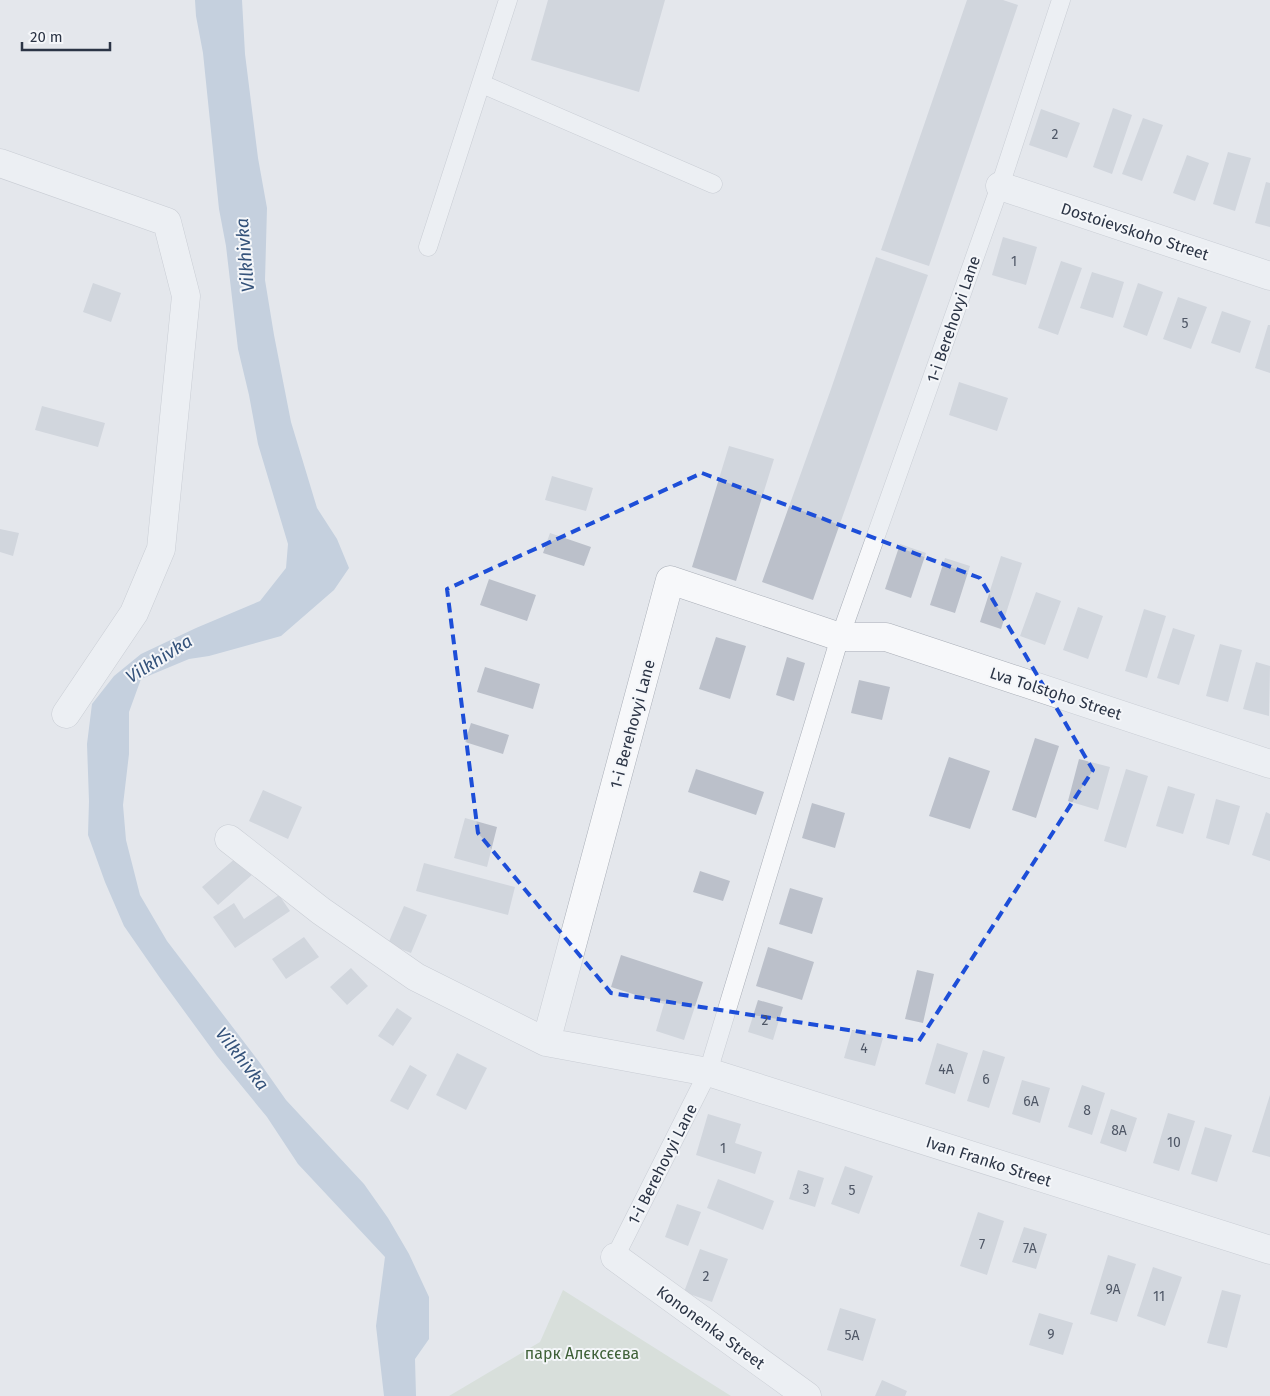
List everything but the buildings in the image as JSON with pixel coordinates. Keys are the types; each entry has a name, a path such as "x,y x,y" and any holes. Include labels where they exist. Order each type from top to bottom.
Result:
{"street":[{"path":"0,163 167,222 186,296 162,549 134,612 66,714"},
{"name":"Dostoievskoho Street","path":"1000,186 1270,276"},
{"name":"1-i Berehovyi Lane","path":"546,1042 670,580 840,637"},
{"name":"Lva Tolstoho Street","path":"840,637 886,636 1270,764"},
{"path":"229,839 321,911 416,977 546,1042 708,1072"},
{"name":"Ivan Franko Street","path":"708,1072 1270,1250"},
{"name":"Kononenka Street","path":"615,1257 807,1396"}],"lane":[{"path":"428,247 508,0"},
{"name":"1-i Berehovyi Lane","path":"615,1257 708,1072 840,637 1000,186 1060,0"},
{"path":"482,84 713,184"}],"highlighted area":[{"path":"702,473 980,578 1093,770 919,1041 611,993 478,833 447,589"}],"green space":[{"name":"парк Алєксєєва","path":"563,1290 731,1396 449,1396 540,1342"}],"water":[{"name":"Vilkhivka","path":"195,0 242,0 245,54 258,158 267,208 265,280 274,335 291,422 317,508 337,539 349,568 334,590 281,636 209,656 189,659 141,679 129,712 129,754 123,805 126,840 140,895 167,941 286,1100 364,1184 388,1218 409,1254 429,1297 429,1339 415,1359 416,1396 384,1396 376,1326 385,1257 298,1164 267,1117 217,1056 160,978 124,926 88,835 87,744 92,704 114,676 141,654 260,601 286,568 288,544 258,444 238,349 226,246 219,209 203,53"}]}
